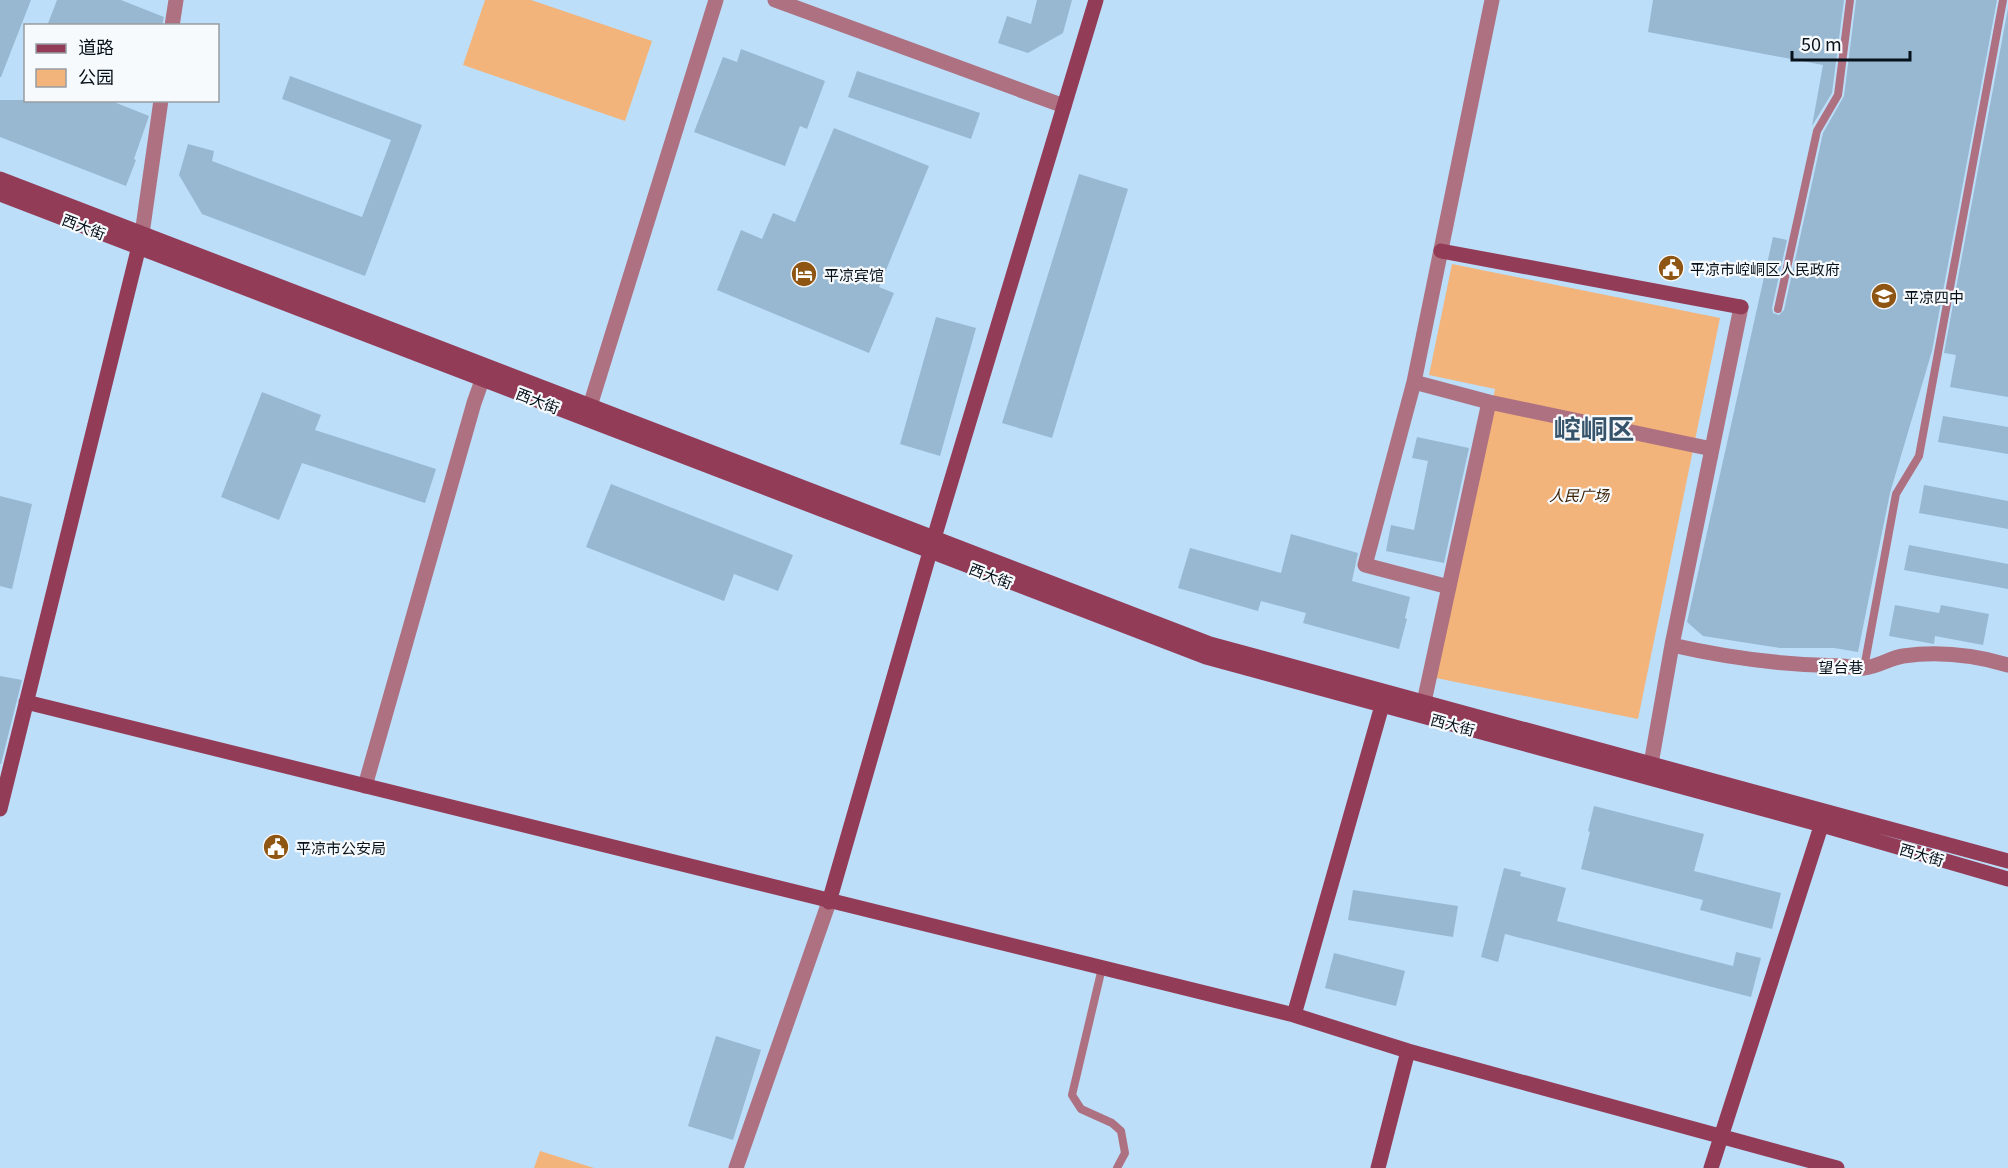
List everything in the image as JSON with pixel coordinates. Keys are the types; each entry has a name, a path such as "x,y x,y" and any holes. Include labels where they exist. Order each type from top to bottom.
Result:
{"street":[{"path":"172,24 176,0"},
{"path":"590,406 716,0"},
{"path":"775,0 1064,106"},
{"path":"736,1168 829,902 932,545 1096,0"},
{"path":"1449,587 1365,565 1414,382 1491,0"},
{"path":"0,809 141,241 161,102"},
{"name":"西大街","path":"0,179 141,241"},
{"name":"西大街","path":"0,194 141,241 932,545"},
{"path":"1441,251 1742,307 1672,645 1650,771"},
{"path":"365,786 470,414 485,373"},
{"name":"西大街","path":"485,373 590,406 1206,657 1384,698 1824,818 2008,861"},
{"path":"1414,382 1489,402 1712,449"},
{"path":"1424,702 1489,402"},
{"name":"望台巷","path":"1672,645 1778,664 1864,668 1902,656 1930,654 1966,654 2008,664"},
{"path":"1294,1015 1384,698"},
{"name":"西大街","path":"1384,698 1424,702 1650,771"},
{"path":"26,702 1294,1015 1408,1051 1838,1168"},
{"path":"1711,1168 1824,818"},
{"name":"西大街","path":"1824,818 2008,879"},
{"path":"1378,1168 1408,1051"}],"lane":[{"path":"1778,309 1817,131 1838,95 1850,0"},
{"path":"1864,668 1896,494 1919,456 2003,0"},
{"path":"1102,969 1071,1095 1081,1108 1112,1123 1120,1131 1125,1153 1117,1168"}],"green space":[{"path":"485,0 531,0 652,41 625,121 463,65"},
{"name":"人民广场","path":"1452,264 1720,318 1638,719 1436,678 1495,389 1429,375"},
{"path":"540,1151 594,1168 534,1168"}],"building":[{"path":"0,0 31,0 1,77 0,77"},
{"path":"57,0 121,0 164,17 162,24 48,24"},
{"path":"1037,0 1072,0 1063,33 1028,53 998,43 1007,16 1031,24"},
{"path":"1653,0 1844,0 1832,93 1812,126 1823,65 1648,32"},
{"name":"平凉四中","path":"1856,0 1997,0 1932,351 1890,493 1858,652 1834,648 1780,648 1703,636 1687,622 1773,237 1787,240 1772,308 1773,313 1779,315 1784,310 1823,133 1844,96"},
{"path":"2008,8 2008,397 1950,387 1956,355 1944,353"},
{"path":"741,49 825,81 807,129 800,126 785,166 694,132 723,57 737,62"},
{"path":"857,71 980,113 971,139 848,97"},
{"path":"290,76 422,125 365,276 202,214 179,175 188,144 214,151 212,161 362,217 391,140 282,99"},
{"path":"0,100 114,102 149,116 126,186 0,137"},
{"path":"834,128 929,166 879,287 894,293 869,353 717,290 741,230 762,239 773,213 795,222"},
{"path":"1079,174 1128,189 1052,438 1002,423"},
{"path":"936,317 976,328 940,456 900,444"},
{"path":"262,392 321,415 315,430 436,469 425,503 302,463 279,520 221,497"},
{"path":"1943,416 2008,427 2008,454 1938,442"},
{"path":"1417,437 1469,448 1444,563 1386,551 1391,525 1414,530 1428,461 1412,458"},
{"path":"611,484 793,555 778,591 734,574 724,601 586,547"},
{"path":"1924,485 2008,501 2008,529 1919,513"},
{"path":"0,496 32,504 12,589 0,586"},
{"path":"1291,534 1358,553 1352,581 1410,597 1399,649 1303,623 1306,613 1261,601 1258,611 1178,588 1190,548 1281,573"},
{"path":"1909,545 2008,564 2008,589 1904,570"},
{"path":"1895,605 1939,613 1941,605 1989,614 1983,645 1935,636 1934,644 1889,636"},
{"path":"0,676 22,680 1,764 0,764"},
{"path":"1594,806 1704,834 1694,871 1781,893 1772,929 1700,910 1703,900 1581,869"},
{"path":"1504,868 1521,872 1520,876 1566,888 1557,921 1733,966 1736,952 1761,958 1751,997 1505,934 1498,962 1481,957"},
{"path":"1353,890 1458,906 1453,937 1348,920"},
{"path":"1334,953 1405,971 1396,1006 1325,988"},
{"path":"716,1036 761,1050 733,1140 688,1126"}],"place":[{"name":"平凉市崆峒区人民政府","path":"1671,268"},
{"name":"平凉宾馆","path":"804,274"},
{"name":"平凉四中","path":"1884,296"},
{"name":"平凉市公安局","path":"276,847"}],"district":[{"name":"崆峒区","path":"1594,427"}]}
